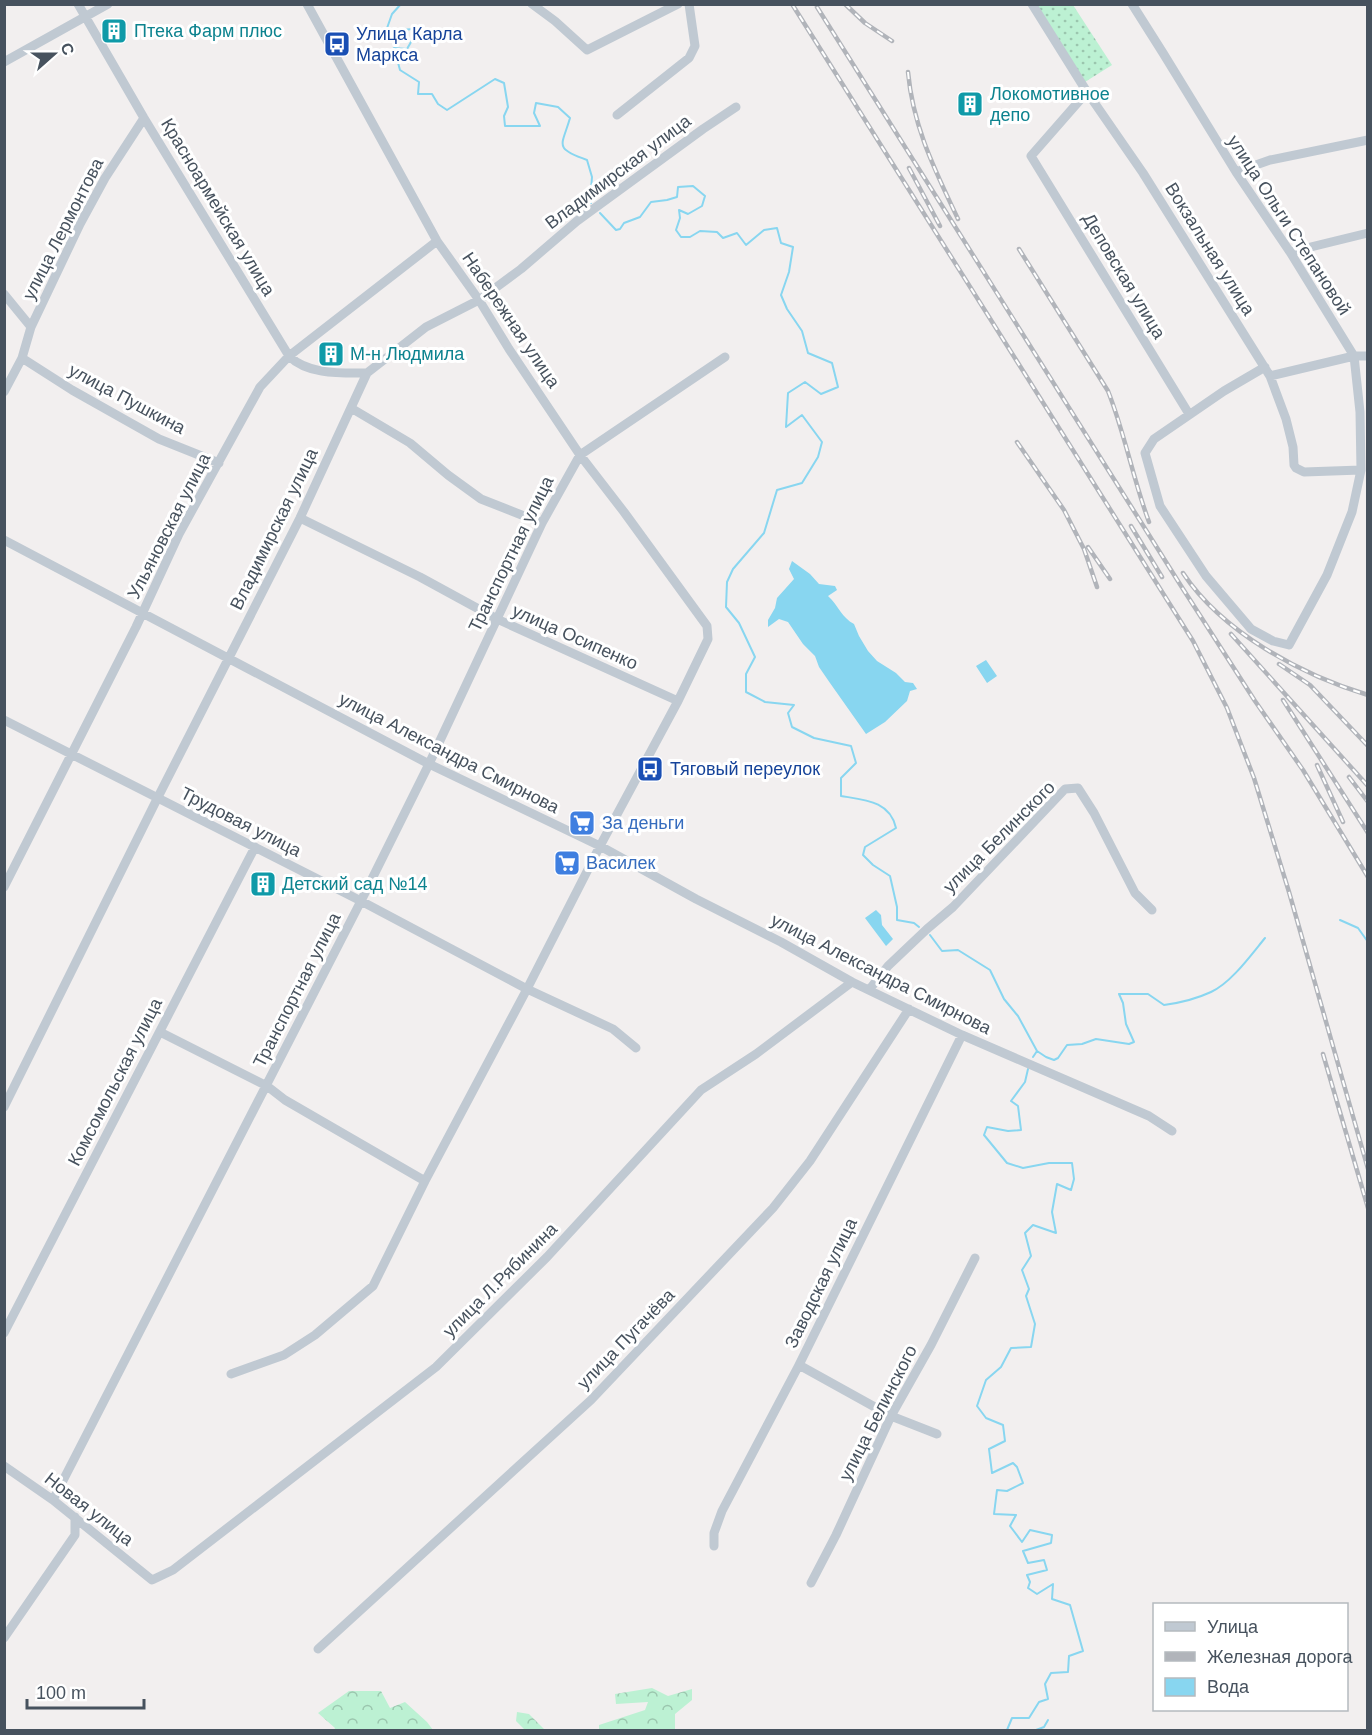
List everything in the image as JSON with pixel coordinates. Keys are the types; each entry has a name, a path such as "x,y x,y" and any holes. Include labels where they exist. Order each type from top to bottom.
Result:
{"street":[{"name":"Красноармейская улица","path":"78,4 144,118 289,356"},
{"path":"4,62 108,4"},
{"name":"Набережная улица","path":"307,4 437,241 479,300 580,455 707,626 708,639 678,701"},
{"path":"532,4 588,50 678,4"},
{"path":"617,115 688,58 695,46 689,4"},
{"name":"Вокзальная улица","path":"1032,4 1143,173 1270,376 1286,419 1296,468 1304,472 1361,470"},
{"name":"улица Ольги Степановой","path":"1131,4 1354,356 1360,412 1361,470 1352,512 1327,575 1289,645 1273,641 1251,629 1206,576 1160,506 1144,453 1154,439 1189,414"},
{"name":"Деповская улица","path":"1088,92 1031,156 1189,414"},
{"name":"Владимирская улица","path":"4,1107 300,518 367,373 426,327 479,300 577,222 736,107"},
{"name":"улица Лермонтова","path":"4,392 22,358 32,327 80,224 105,178 144,118"},
{"path":"1236,172 1270,160 1368,140"},
{"path":"1290,252 1368,233"},
{"name":"Ульяновская улица","path":"4,887 143,612 179,534 260,387 289,356 437,241"},
{"path":"4,294 32,327"},
{"path":"289,356 298,364 322,371 367,373"},
{"path":"1270,376 1354,356 1368,356"},
{"name":"Транспортная улица","path":"54,1500 361,901 429,764 542,523 580,455 725,357"},
{"name":"улица Пушкина","path":"22,358 72,390 159,439 219,463"},
{"path":"1189,414 1265,368"},
{"path":"351,408 410,444 481,499 542,523"},
{"name":"улица Осипенко","path":"300,518 420,577 497,620 678,701"},
{"name":"улица Александра Смирнова","path":"4,540 429,764 600,846 852,982 962,1035 1149,1116 1172,1131"},
{"path":"231,1374 284,1355 315,1335 373,1286 425,1180 678,701"},
{"name":"Трудовая улица","path":"4,720 361,901 527,989 613,1029 636,1048"},
{"name":"улица Белинского","path":"869,990 888,966 953,907 1065,789 1078,788 1094,813 1135,892 1152,910"},
{"name":"Комсомольская улица","path":"4,1333 255,847"},
{"name":"улица Л.Рябинина","path":"152,1580 173,1570 436,1367 547,1257 701,1090 756,1054 852,982"},
{"name":"улица Пугачёва","path":"318,1649 591,1400 773,1208 810,1161 909,1009"},
{"path":"160,1032 267,1086 285,1100 425,1180"},
{"name":"Заводская улица","path":"714,1546 714,1533 722,1511 799,1365 962,1035"},
{"name":"улица Белинского","path":"811,1583 836,1535 891,1416 931,1345 975,1258"},
{"path":"799,1365 891,1416 937,1434"},
{"name":"Новая улица","path":"4,1466 54,1500 152,1580"},
{"path":"4,1638 75,1535 75,1517"},
{"path":"4,1618 14,1624"}],"green space":[{"path":"1035,5 1073,5 1112,65 1085,82"},
{"path":"652,1688 668,1696 692,1689 692,1700 675,1714 675,1730 599,1730 599,1725 645,1710 648,1702 616,1704 615,1694"},
{"path":"349,1691 381,1691 390,1708 405,1702 433,1730 334,1730 335,1728 318,1713"},
{"path":"517,1712 529,1714 544,1729 525,1730 516,1721"}],"water":[{"path":"792,561 819,584 835,586 837,590 828,596 854,624 868,651 877,661 896,673 905,682 913,683 917,689 910,691 907,701 885,722 866,734 819,667 815,656 803,644 788,622 779,619 768,627 768,620 775,608 777,598 794,579 789,569"},
{"path":"986,660 997,676 987,683 976,666"},
{"path":"876,910 881,915 882,925 893,939 886,946 865,918"}],"waterway":[{"path":"401,4 392,14 386,31 414,29 415,35 407,49 394,48 389,53 396,55 400,70 419,82 418,94 432,94 438,104 447,110 495,79 504,83 508,107 504,116 505,126 540,126 534,113 536,103 558,107 570,118 563,140 565,149 587,160 592,177 591,203"},
{"path":"600,213 616,230 620,229 624,223 640,217 651,202 677,197 678,187 693,186 705,196 702,206 688,214 679,210 680,218 676,230 681,237 690,237 700,231 717,232 723,238 737,233 746,245 764,230 777,228 781,243 793,247 789,272 781,295 787,309 802,331 808,353 832,363 838,387 821,394 805,382 788,393 786,427 802,415 822,442 818,457 802,483 777,490 764,533 733,569 727,582 726,607 739,623 755,657 746,674 746,692 765,702 794,705 788,713 792,727 814,738 851,746 856,763 841,778 841,796 875,803 882,807 893,819 896,828 865,847 863,855 890,876 897,907 897,920 914,923 919,927"},
{"path":"1340,920 1358,928 1368,942"},
{"path":"930,935 942,951 958,950 990,970 1004,999 1018,1016 1037,1051 1054,1060 1067,1045 1082,1044 1096,1039 1129,1044 1134,1042 1126,1024 1123,1003 1119,994 1148,994 1164,1005 1205,994 1226,982 1265,938"},
{"path":"1033,1057 1037,1051"},
{"path":"1007,1730 1012,1718 1029,1718 1039,1702 1048,1699 1045,1684 1051,1673 1068,1672 1069,1656 1083,1651 1070,1605 1052,1599 1053,1584 1037,1594 1028,1588 1030,1582 1027,1575 1047,1570 1044,1560 1028,1563 1023,1551 1051,1543 1052,1535 1030,1530 1022,1542 1010,1526 1016,1515 994,1514 997,1490 1007,1491 1023,1483 1013,1463 992,1473 989,1449 1005,1441 1003,1425 986,1418 977,1406 986,1380 1001,1367 1011,1348 1031,1347 1035,1324 1026,1296 1029,1289 1022,1270 1031,1256 1025,1233 1033,1225 1056,1233 1052,1212 1057,1184 1071,1190 1074,1179 1072,1163 1049,1163 1023,1168 1007,1163 984,1135 987,1127 1008,1131 1021,1130 1018,1106 1011,1101 1025,1082 1028,1069"},
{"path":"1038,1730 1036,1730 1044,1727 1048,1720"}],"railway":[{"path":"792,4 1193,641 1227,708 1254,778 1289,892 1368,1169"},
{"path":"845,4 865,23 892,41"},
{"path":"817,7 1183,589 1255,701 1303,770 1368,877"},
{"path":"908,72 920,130 958,219"},
{"path":"909,168 940,226"},
{"path":"1019,249 1108,391 1149,522"},
{"path":"1017,442 1064,510 1084,549 1097,587"},
{"path":"1131,526 1162,577"},
{"path":"1088,547 1110,579"},
{"path":"1183,573 1199,594 1219,614 1265,649 1316,676 1368,695"},
{"path":"1231,634 1368,786"},
{"path":"1279,664 1310,685 1368,746"},
{"path":"1283,700 1368,833"},
{"path":"1317,765 1343,822"},
{"path":"1349,777 1368,802"},
{"path":"1323,1054 1368,1208"}],"place":[{"name":"Птека Фарм плюс","path":"114,31"},
{"name":"Улица Карла Маркса","path":"337,44"},
{"name":"Локомотивное депо","path":"970,104"},
{"name":"М-н Людмила","path":"331,354"},
{"name":"Тяговый переулок","path":"650,769"},
{"name":"За деньги","path":"582,823"},
{"name":"Василек","path":"567,863"},
{"name":"Детский сад №14","path":"263,884"}]}
